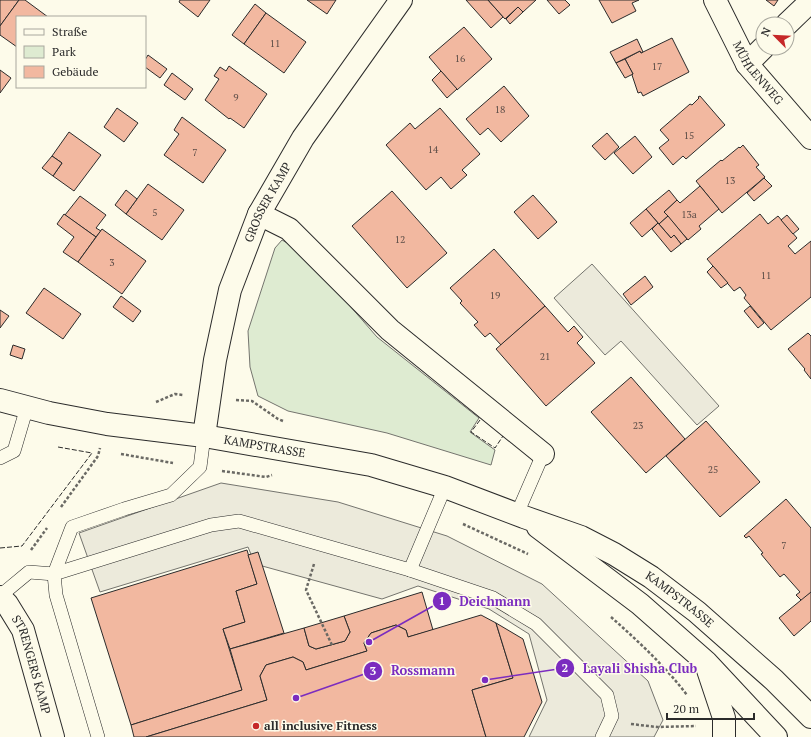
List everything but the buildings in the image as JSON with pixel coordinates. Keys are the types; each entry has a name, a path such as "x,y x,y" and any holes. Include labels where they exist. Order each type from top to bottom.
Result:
{"street":[{"name":"GROSSER KAMP","path":"204,436 215,360 230,290 259,214 303,138 402,0"},
{"name":"MÜHLENWEG","path":"715,0 747,64 811,138"},
{"path":"795,16 811,1"},
{"path":"747,64 755,56"},
{"path":"259,214 290,229 390,330 543,454"},
{"name":"KAMPSTRASSE","path":"0,400 49,413 107,424 204,436 371,465 445,486 521,516 581,536 614,554 650,577 697,612 774,680 811,717"},
{"name":"KAMPSTRASSE","path":"521,516 640,604 706,662 776,737"},
{"name":"STRENGERS KAMP","path":"0,597 7,604 23,630 53,737"},
{"path":"706,662 724,718 724,737"}],"lane":[{"path":"0,458 14,451 27,407"},
{"path":"98,737 56,595 54,574 72,527 171,495 200,467 204,436"},
{"path":"521,516 543,454"},
{"path":"410,570 445,486"},
{"path":"0,597 29,572 54,574 211,525 239,521 410,570 493,598 536,624 608,696 612,716 602,737"}],"path":[{"path":"100,447 107,450"},
{"path":"115,452 129,456 266,478 273,475"},
{"path":"435,511 531,556"},
{"path":"320,543 306,590 332,645"},
{"path":"610,616 639,642 672,676 690,698"},
{"path":"612,716 633,724 657,728 696,726"}],"green space":[{"path":"282,240 303,252 377,337 479,418 470,432 495,450 491,465 387,433 288,411 258,396 250,367 248,331 275,248"}],"shaded area":[{"path":"592,264 719,406 697,425 621,341 605,355 554,298"},
{"path":"221,483 338,502 447,536 542,584 648,681 663,720 654,737 529,737 547,700 529,634 489,609 418,586 382,599 255,564 248,547 100,592 79,533"}],"fence":[{"path":"480,420 471,432 495,448 503,436"},
{"path":"0,548 22,546 92,453 58,447"}],"place":[{"name":"Deichmann","path":"369,642"},
{"name":"Layali Shisha Club","path":"485,680"},
{"name":"Rossmann","path":"296,698"},
{"name":"all inclusive Fitness","path":"256,726"}]}
